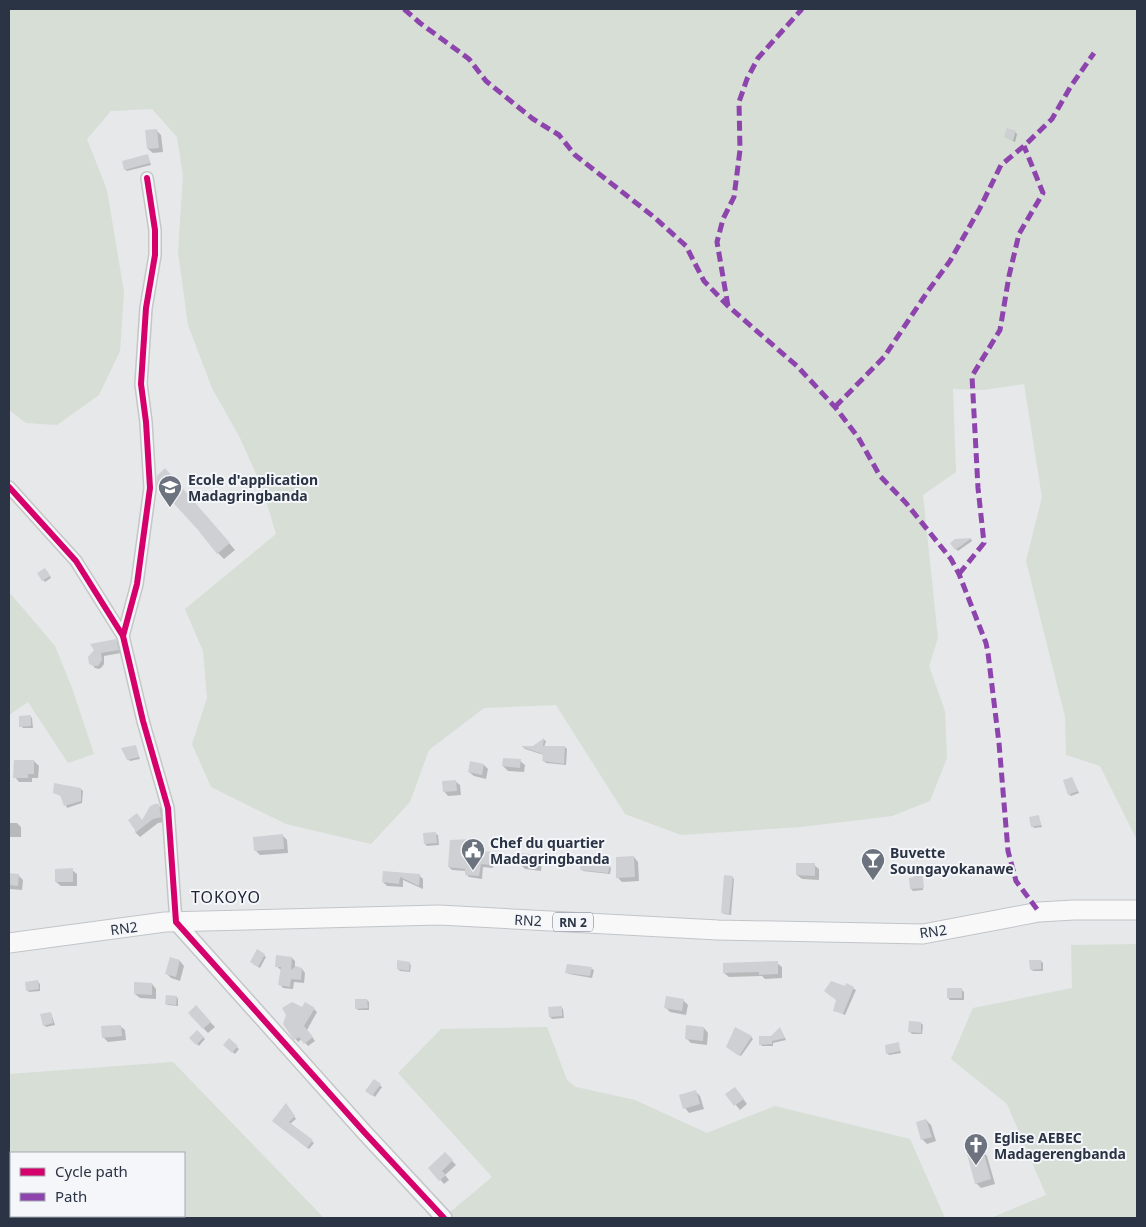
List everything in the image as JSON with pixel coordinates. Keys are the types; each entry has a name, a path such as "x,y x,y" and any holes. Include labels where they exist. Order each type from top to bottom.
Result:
{"main road":[{"name":"RN2","path":"9,942 176,922 439,916 718,930 923,934 1039,912 1137,910"}],"street":[{"path":"123,636 136,584 150,488 141,384 146,308 155,255 155,230 147,178"},
{"path":"9,487 76,561 123,636 143,720 168,808 176,922 358,1126 444,1218"}],"shaded area":[{"path":"9,9 1137,9 1137,840 1100,766 1066,755 1065,717 1026,561 1042,497 1024,384 983,390 953,389 956,472 923,495 938,638 929,666 945,711 947,758 930,801 892,816 801,827 681,835 625,814 556,705 484,708 429,750 410,802 371,844 286,824 211,787 192,744 207,698 203,651 185,609 276,534 262,487 240,438 212,388 188,325 178,252 183,176 177,137 152,109 111,111 87,139 107,190 124,292 120,351 99,395 57,425 26,423 9,410"},
{"path":"9,592 55,646 72,688 94,754 68,763 28,702 9,715"},
{"path":"1137,944 1137,1218 991,1218 1046,1195 1007,1104 951,1059 973,1008 1072,988 1071,945"},
{"path":"547,1027 567,1080 576,1087 635,1100 707,1133 775,1106 910,1139 945,1218 443,1218 492,1177 398,1073 441,1029"},
{"path":"173,1062 324,1218 54,1218 185,1217 185,1152 10,1152 10,1158 9,1074"}],"building":[{"path":"1007,128 1016,131 1013,141 1004,137"},
{"path":"157,129 159,148 147,149 145,130"},
{"path":"148,154 150,163 124,170 122,161"},
{"path":"165,468 230,543 217,554 157,485 157,476"},
{"path":"972,538 955,550 950,543 955,539"},
{"path":"45,568 50,576 42,581 37,573"},
{"path":"116,639 119,650 101,653 102,660 98,666 89,664 88,657 94,650 90,644"},
{"path":"31,715 31,726 19,727 19,716"},
{"path":"544,738 543,746 565,746 564,764 542,761 543,754 522,747 533,746"},
{"path":"136,745 139,757 127,760 121,748"},
{"path":"503,758 521,759 520,768 502,766"},
{"path":"14,760 34,760 34,774 28,774 28,778 13,778"},
{"path":"470,761 484,764 482,775 468,772"},
{"path":"1072,777 1078,791 1068,795 1063,780"},
{"path":"456,780 457,791 443,792 442,781"},
{"path":"54,783 81,788 81,801 64,806 60,795 53,793"},
{"path":"159,804 161,817 153,819 135,833 128,820 137,813 142,820 150,806"},
{"path":"1039,815 1041,825 1031,827 1029,817"},
{"path":"436,832 437,843 424,844 423,833"},
{"path":"283,834 284,849 254,851 253,837"},
{"path":"473,839 473,850 492,852 491,865 481,864 479,876 465,875 465,869 448,867 450,840"},
{"path":"520,853 538,855 537,867 519,865"},
{"path":"634,856 635,877 616,878 616,857"},
{"path":"581,861 610,865 608,873 580,870"},
{"path":"796,863 815,863 815,876 796,875"},
{"path":"73,868 73,882 55,882 55,869"},
{"path":"922,868 924,888 910,889 909,878 914,877 913,869"},
{"path":"383,871 420,874 419,886 400,877 399,884 382,882"},
{"path":"9,873 19,874 18,886 9,885"},
{"path":"724,875 733,876 729,914 721,913"},
{"path":"257,949 265,954 258,967 250,962"},
{"path":"276,955 292,957 291,970 296,966 302,968 301,980 291,979 290,987 278,985 281,967 275,967"},
{"path":"170,957 180,960 176,977 165,974"},
{"path":"397,960 410,962 409,971 397,969"},
{"path":"1029,960 1041,960 1041,969 1030,970"},
{"path":"778,961 778,974 759,975 759,972 723,973 723,963"},
{"path":"567,964 592,967 590,976 565,973"},
{"path":"38,980 39,989 26,991 25,982"},
{"path":"831,981 845,986 846,983 854,987 843,1014 833,1011 836,1000 824,991"},
{"path":"134,982 152,983 152,995 134,994"},
{"path":"947,988 962,988 962,998 947,998"},
{"path":"166,995 177,996 176,1005 165,1004"},
{"path":"666,996 684,999 682,1011 664,1008"},
{"path":"355,999 367,999 368,1008 355,1009"},
{"path":"292,1002 302,1007 305,1002 315,1008 304,1026 313,1037 304,1044 299,1037 294,1040 283,1024 286,1015 282,1008"},
{"path":"196,1005 211,1022 203,1029 188,1013"},
{"path":"562,1006 562,1016 549,1017 548,1007"},
{"path":"51,1012 53,1023 43,1026 40,1014"},
{"path":"909,1021 921,1022 921,1033 908,1032"},
{"path":"121,1025 122,1036 102,1038 101,1026"},
{"path":"686,1025 704,1027 703,1041 685,1039"},
{"path":"735,1027 752,1036 739,1056 726,1047"},
{"path":"780,1027 785,1038 772,1041 772,1044 759,1045 759,1036 771,1036"},
{"path":"197,1030 204,1037 196,1045 189,1038"},
{"path":"229,1038 238,1046 232,1053 223,1045"},
{"path":"899,1042 900,1051 886,1054 885,1045"},
{"path":"374,1079 381,1084 372,1096 365,1091"},
{"path":"735,1087 744,1099 734,1106 725,1094"},
{"path":"696,1090 700,1104 683,1109 679,1095"},
{"path":"286,1103 295,1116 289,1122 313,1140 307,1148 272,1121"},
{"path":"926,1119 932,1137 921,1140 916,1122"},
{"path":"983,1150 991,1179 975,1184 967,1154"},
{"path":"445,1152 453,1160 442,1171 446,1175 439,1181 428,1168"}],"marked path":[{"path":"404,9 469,59 486,81 533,119 559,135 575,155 654,217 686,246 704,281 728,306 797,366 835,407 858,437 880,476 906,503 951,559 959,574 986,643 988,653 999,743 1008,851 1016,881 1039,912"},
{"path":"728,306 717,242 723,219 734,197 740,150 739,102 747,79 758,58 802,9"},
{"path":"835,407 884,357 950,261 980,208 1001,165 1052,119 1071,86 1094,53"},
{"path":"959,574 984,543 978,488 972,376 1000,330 1009,276 1019,234 1043,193 1024,146"}],"cycle path":[{"path":"123,636 137,584 150,488 146,422 141,384 146,308 155,255 155,230 147,178"},
{"path":"9,487 76,561 123,636 143,721 168,808 176,922 365,1133 444,1218"}],"place":[{"name":"Ecole d'application Madagringbanda","path":"170,508"},
{"name":"Chef du quartier Madagringbanda","path":"473,871"},
{"name":"Buvette Soungayokanawe","path":"873,881"},
{"name":"Eglise AEBEC Madagerengbanda","path":"976,1166"}],"district":[{"name":"TOKOYO","path":"226,897"}]}
